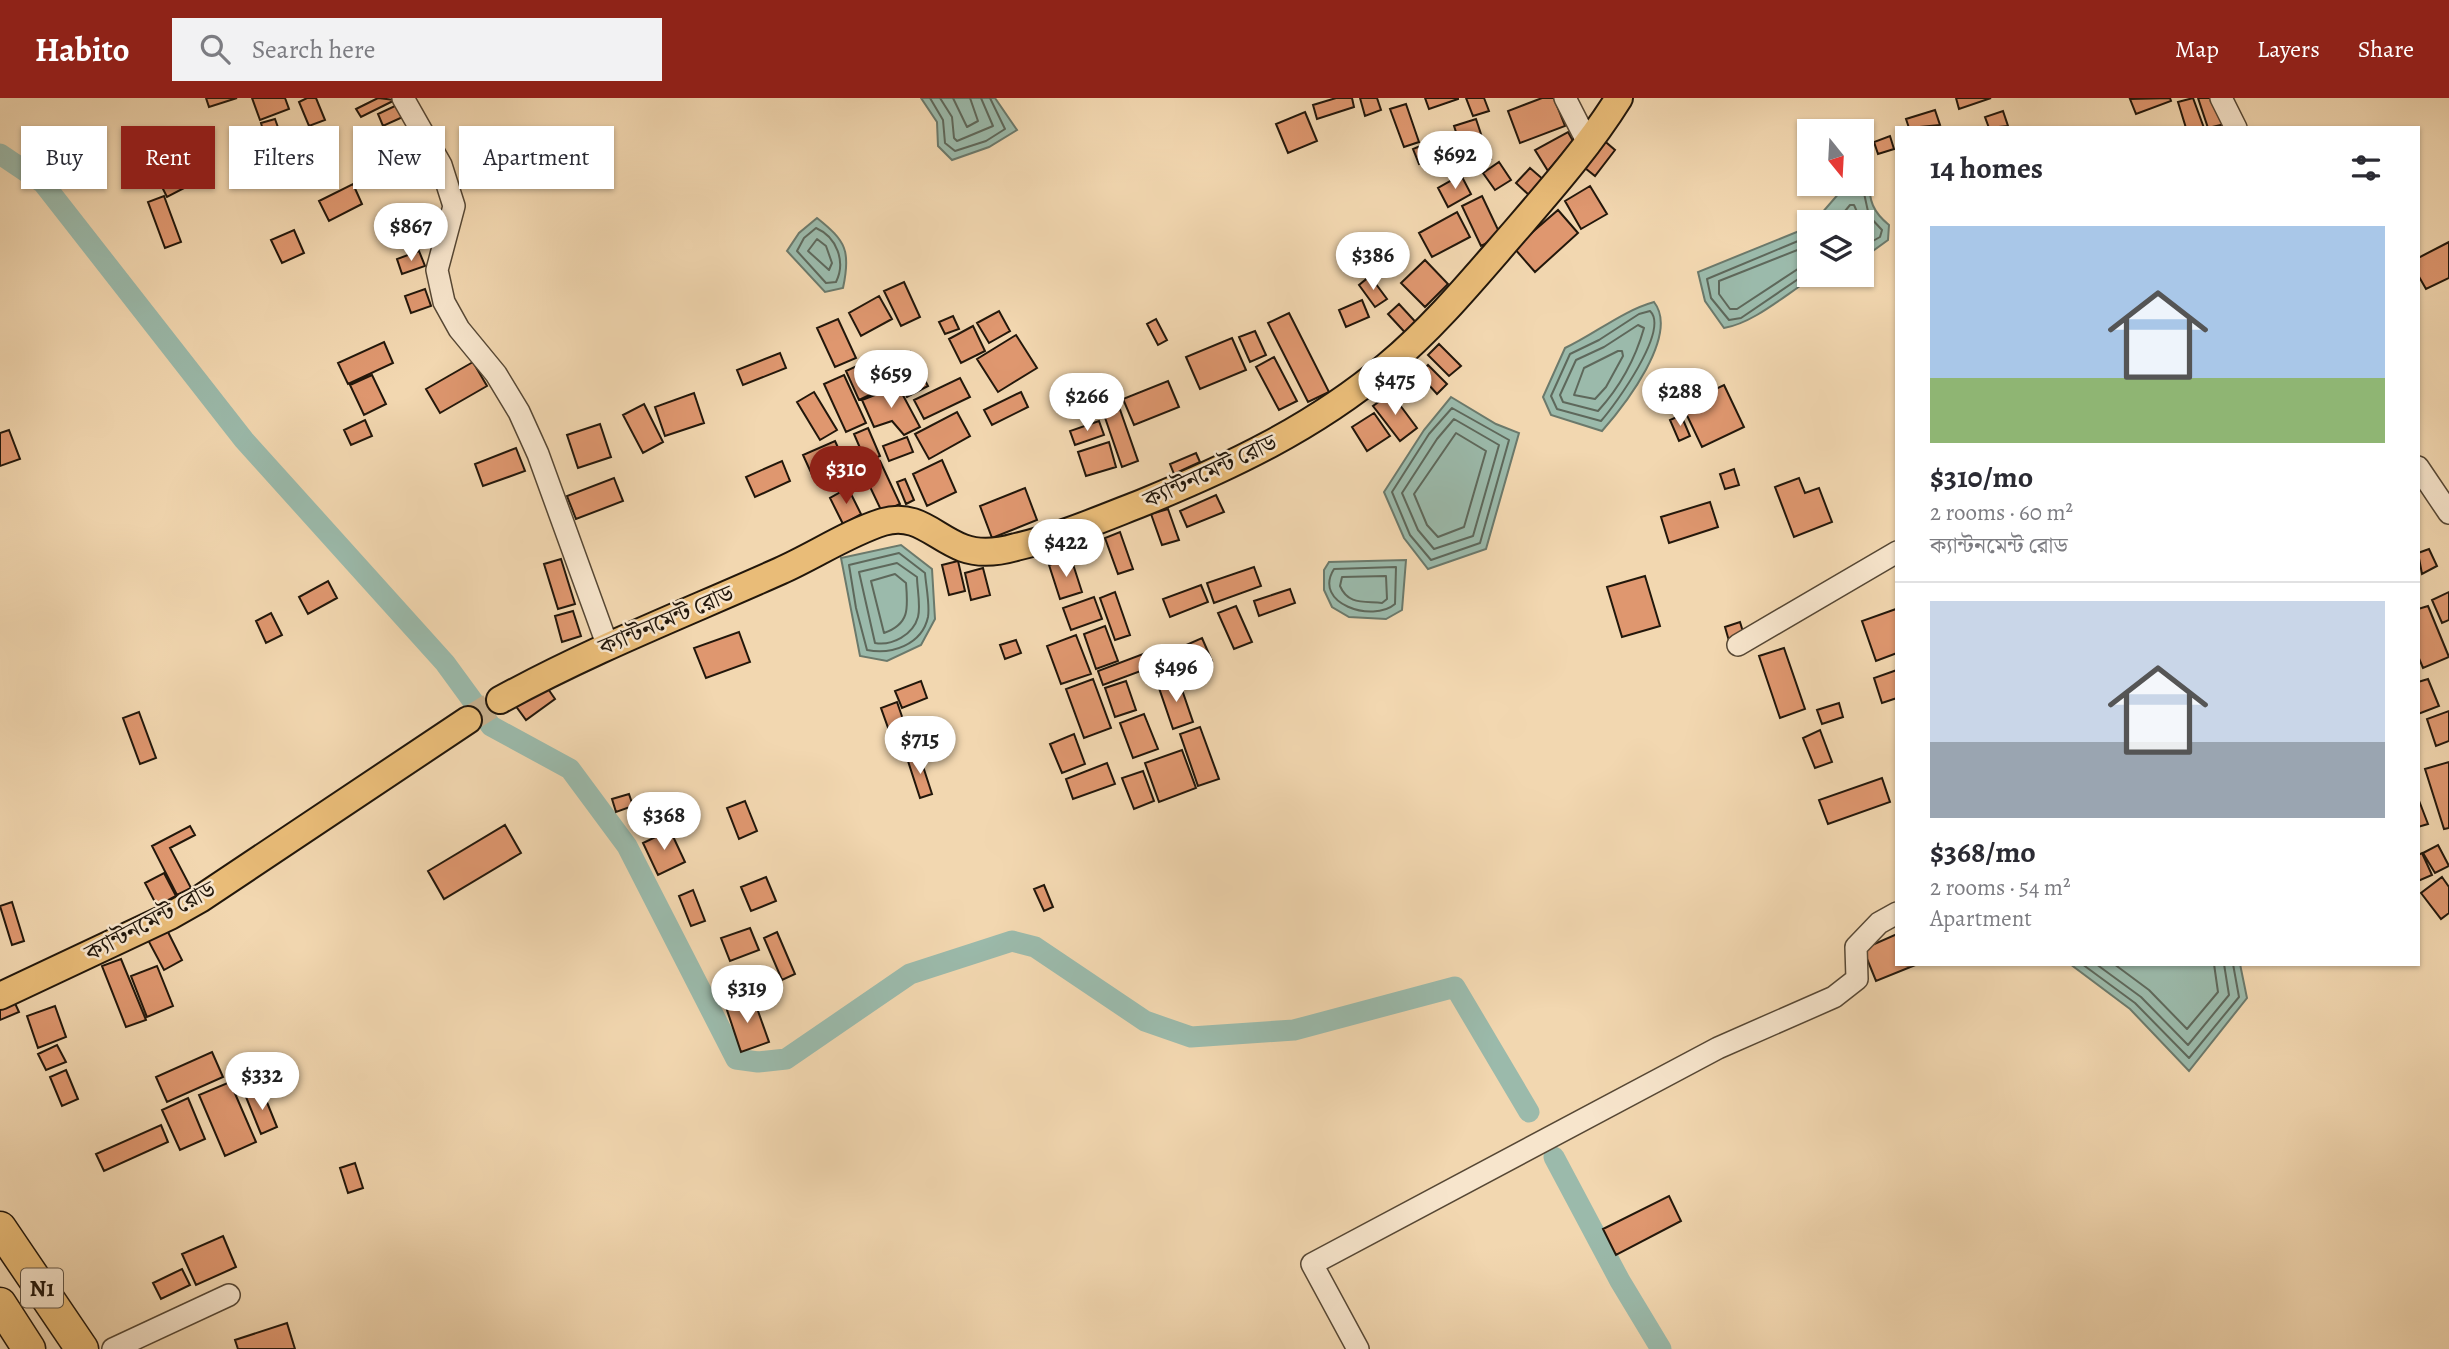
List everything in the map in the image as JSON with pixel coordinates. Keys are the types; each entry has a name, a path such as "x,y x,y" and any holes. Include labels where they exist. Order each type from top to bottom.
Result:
{"highway":[{"name":"N1","path":"0,1228 82,1349"},
{"name":"N1","path":"0,1304 29,1349"}],"main road":[{"name":"ক্যান্টনমেন্ট রোড","path":"500,700 607,644 882,523 903,519 962,548 981,552 1013,548 1115,514 1217,472 1269,447 1316,418 1386,366 1441,315 1589,145 1619,98"},
{"name":"ক্যান্টনমেন্ট রোড","path":"0,996 170,916 200,899 468,720"}],"street":[{"path":"403,98 442,165 454,206 437,270 444,302 459,329 496,374 519,412 538,454 607,644"},
{"path":"1565,98 1589,145"},
{"path":"2221,98 2235,126"},
{"path":"2420,470 2449,513"},
{"path":"1738,645 1895,553"},
{"path":"1358,1349 1312,1264 1718,1048 1834,997 1857,979 1856,947 1879,923 1895,914"},
{"path":"113,1349 229,1295"}],"water":[{"path":"921,98 995,98 1017,130 989,147 952,160 938,146 937,122"},
{"path":"1837,196 1870,196 1876,211 1889,225 1888,240 1874,250 1874,210 1824,210"},
{"path":"817,218 834,233 844,248 846,265 843,288 825,292 787,251 799,233"},
{"path":"1797,232 1797,287 1799,287 1759,314 1736,325 1724,328 1705,301 1698,272"},
{"path":"1654,302 1660,316 1660,333 1655,351 1635,388 1602,431 1551,415 1543,397 1565,348 1631,311"},
{"path":"1451,397 1496,424 1519,433 1486,549 1428,569 1404,538 1384,492 1424,430"},
{"path":"901,545 932,569 935,619 921,645 887,661 860,656 841,558"},
{"path":"1406,560 1402,610 1386,619 1349,617 1332,607 1324,590 1324,570 1329,562"},
{"path":"2073,966 2240,966 2247,998 2189,1071 2130,1009"}],"building":[{"path":"206,98 237,98 209,107"},
{"path":"252,98 285,98 289,109 260,120"},
{"path":"316,98 325,120 309,126 299,102"},
{"path":"378,98 395,100 361,117 356,109"},
{"path":"1336,98 1352,98 1354,107 1317,119 1313,105"},
{"path":"1360,98 1377,98 1381,110 1365,116"},
{"path":"1425,98 1458,98 1458,99 1429,109"},
{"path":"1466,98 1484,98 1489,111 1473,116"},
{"path":"1542,98 1554,98 1565,126 1520,143 1508,111"},
{"path":"1956,98 1991,98 1959,109"},
{"path":"2170,98 2171,101 2136,114 2130,99"},
{"path":"2193,98 2203,126 2185,126 2178,102"},
{"path":"2198,98 2216,98 2229,123 2207,126"},
{"path":"399,104 405,116 383,126 378,114"},
{"path":"1406,104 1419,142 1404,147 1390,109"},
{"path":"1935,110 1940,125 1908,126 1906,119"},
{"path":"2003,111 2008,126 1988,126 1985,117"},
{"path":"1305,112 1317,141 1288,153 1276,124"},
{"path":"275,119 278,126 262,126 261,123"},
{"path":"1476,119 1483,140 1461,147 1454,126"},
{"path":"1568,132 1573,141 1548,171 1535,150"},
{"path":"1447,135 1453,150 1419,164 1413,149"},
{"path":"1890,136 1894,149 1878,154 1874,142"},
{"path":"1601,138 1615,150 1595,176 1580,164"},
{"path":"1485,146 1491,159 1470,170 1464,157"},
{"path":"1499,162 1511,180 1495,190 1483,173"},
{"path":"1530,168 1545,181 1530,196 1516,183"},
{"path":"1461,175 1471,194 1448,207 1438,188"},
{"path":"353,184 362,204 329,221 319,201"},
{"path":"1590,186 1607,214 1581,229 1565,201"},
{"path":"163,189 182,189 167,197"},
{"path":"164,196 181,242 165,248 148,202"},
{"path":"1482,196 1501,236 1481,246 1462,206"},
{"path":"1558,210 1578,233 1535,272 1514,248"},
{"path":"1457,212 1470,237 1432,257 1419,233"},
{"path":"294,230 304,253 282,263 271,240"},
{"path":"2449,242 2449,278 2426,289 2420,278 2420,257"},
{"path":"419,251 425,266 402,274 397,259"},
{"path":"1425,260 1448,284 1425,307 1401,283"},
{"path":"1370,276 1387,299 1375,307 1359,285"},
{"path":"904,282 920,317 901,326 884,291"},
{"path":"425,289 431,306 411,313 405,296"},
{"path":"879,296 892,319 861,336 849,313"},
{"path":"1362,300 1369,317 1346,327 1339,310"},
{"path":"1399,304 1422,329 1411,339 1388,314"},
{"path":"999,311 1010,331 989,343 977,323"},
{"path":"1289,313 1329,392 1308,402 1268,323"},
{"path":"953,316 959,329 945,334 939,322"},
{"path":"838,319 856,358 835,367 817,328"},
{"path":"1156,319 1167,340 1158,345 1147,324"},
{"path":"973,326 985,351 961,363 949,339"},
{"path":"1255,331 1266,355 1250,362 1239,337"},
{"path":"1016,335 1037,368 998,392 977,359"},
{"path":"1232,338 1246,370 1200,389 1186,357"},
{"path":"384,342 393,363 348,384 338,363"},
{"path":"1439,344 1461,366 1449,376 1428,355"},
{"path":"910,352 928,386 907,397 889,364"},
{"path":"780,353 786,368 743,385 737,370"},
{"path":"881,355 895,383 859,400 846,371"},
{"path":"1274,357 1297,401 1279,410 1256,367"},
{"path":"473,362 487,386 440,413 426,389"},
{"path":"1428,365 1447,384 1437,394 1419,374"},
{"path":"1411,374 1424,387 1410,400 1397,387"},
{"path":"372,375 386,404 364,415 350,385"},
{"path":"844,375 866,423 846,432 824,384"},
{"path":"960,378 970,397 924,419 914,400"},
{"path":"1168,381 1179,407 1134,425 1123,399"},
{"path":"1724,385 1744,427 1702,447 1682,405"},
{"path":"898,386 920,427 904,435 892,421 874,427 862,400"},
{"path":"814,392 837,430 820,440 797,402"},
{"path":"1021,392 1028,407 992,425 984,410"},
{"path":"694,393 704,423 665,436 655,407"},
{"path":"1391,393 1417,428 1400,441 1373,406"},
{"path":"1117,401 1138,461 1122,467 1101,406"},
{"path":"644,404 663,442 643,453 623,415"},
{"path":"957,412 970,436 929,459 915,434"},
{"path":"1374,413 1390,436 1367,451 1352,427"},
{"path":"1681,415 1690,436 1679,441 1670,420"},
{"path":"365,420 372,436 351,445 344,430"},
{"path":"1099,421 1104,435 1075,445 1070,431"},
{"path":"600,424 611,457 578,468 567,435"},
{"path":"868,428 880,456 866,462 854,434"},
{"path":"9,430 20,459 0,466 0,433"},
{"path":"907,437 913,452 889,461 883,446"},
{"path":"835,441 845,463 813,477 803,455"},
{"path":"1109,442 1116,467 1086,476 1078,452"},
{"path":"516,448 525,471 483,486 475,464"},
{"path":"1196,453 1200,462 1174,474 1170,464"},
{"path":"942,460 956,492 927,506 913,474"},
{"path":"782,461 790,481 755,497 746,477"},
{"path":"880,461 900,504 882,512 862,470"},
{"path":"1734,469 1739,485 1725,489 1720,474"},
{"path":"614,478 623,501 576,519 567,496"},
{"path":"1799,478 1805,493 1819,488 1832,522 1794,537 1775,487"},
{"path":"905,479 914,500 906,504 897,482"},
{"path":"848,488 861,514 843,524 830,498"},
{"path":"1025,488 1037,520 992,538 980,506"},
{"path":"1216,495 1224,512 1187,527 1180,511"},
{"path":"1710,502 1718,527 1669,543 1661,517"},
{"path":"1168,509 1179,540 1162,545 1151,514"},
{"path":"1120,532 1133,569 1118,574 1105,538"},
{"path":"2429,549 2437,566 2422,574 2420,552"},
{"path":"1071,558 1082,592 1060,599 1049,565"},
{"path":"561,559 575,604 558,609 544,564"},
{"path":"958,561 965,591 949,595 942,565"},
{"path":"1254,567 1261,586 1214,603 1207,583"},
{"path":"983,568 990,595 971,600 965,573"},
{"path":"1645,576 1660,626 1622,637 1607,587"},
{"path":"328,581 337,598 308,614 299,597"},
{"path":"1201,585 1208,602 1170,617 1163,599"},
{"path":"1290,589 1295,603 1259,616 1254,601"},
{"path":"1115,592 1130,635 1115,640 1100,598"},
{"path":"2449,592 2449,620 2442,623 2432,600"},
{"path":"1094,597 1102,619 1071,630 1063,608"},
{"path":"1236,606 1252,642 1234,649 1218,613"},
{"path":"2428,606 2449,657 2423,668 2420,661 2420,608"},
{"path":"1895,609 1895,654 1876,661 1862,621"},
{"path":"573,611 581,636 562,642 555,616"},
{"path":"271,613 282,635 266,643 256,621"},
{"path":"1740,622 1744,635 1729,641 1725,627"},
{"path":"1105,626 1118,661 1096,669 1084,634"},
{"path":"739,632 750,662 706,678 694,648"},
{"path":"1076,635 1091,674 1061,684 1047,646"},
{"path":"1202,638 1212,661 1186,672 1177,649"},
{"path":"1016,640 1021,653 1005,659 1000,645"},
{"path":"1784,648 1805,709 1780,718 1759,656"},
{"path":"1151,651 1157,665 1103,685 1098,671"},
{"path":"1173,655 1179,673 1168,676 1162,658"},
{"path":"1895,671 1895,699 1882,703 1874,678"},
{"path":"1178,678 1193,722 1173,729 1158,685"},
{"path":"1093,679 1111,728 1084,738 1066,689"},
{"path":"2428,679 2439,706 2420,713 2420,681"},
{"path":"921,681 927,698 902,708 895,691"},
{"path":"1126,681 1136,710 1115,717 1105,688"},
{"path":"544,683 555,699 526,720 515,705"},
{"path":"897,702 907,731 891,736 881,708"},
{"path":"1839,703 1843,717 1822,724 1817,710"},
{"path":"2449,711 2449,741 2436,746 2427,719"},
{"path":"139,712 156,758 140,764 123,718"},
{"path":"1144,714 1158,749 1133,758 1120,723"},
{"path":"1200,727 1219,779 1198,786 1180,734"},
{"path":"1820,730 1832,762 1815,768 1803,738"},
{"path":"1074,734 1085,764 1062,773 1050,744"},
{"path":"1182,750 1196,788 1159,802 1145,763"},
{"path":"919,754 932,794 920,798 907,758"},
{"path":"2449,762 2449,828 2444,829 2425,769"},
{"path":"1107,763 1115,784 1073,799 1066,779"},
{"path":"1143,771 1154,801 1134,809 1122,778"},
{"path":"1882,778 1890,802 1828,824 1819,800"},
{"path":"629,794 633,806 616,812 612,799"},
{"path":"745,801 757,831 739,839 727,808"},
{"path":"2420,803 2428,824 2420,826"},
{"path":"505,825 521,853 444,899 428,871"},
{"path":"190,826 195,835 170,848 191,888 177,895 152,846"},
{"path":"670,830 685,862 658,875 643,843"},
{"path":"2438,845 2449,866 2435,873 2423,853"},
{"path":"2422,853 2432,875 2420,880"},
{"path":"164,873 176,896 157,906 145,883"},
{"path":"766,877 776,901 751,911 741,887"},
{"path":"2442,877 2449,887 2449,913 2441,919 2421,893"},
{"path":"1044,885 1053,907 1044,911 1034,889"},
{"path":"693,890 705,921 691,926 679,896"},
{"path":"12,902 24,941 12,945 0,906"},
{"path":"750,928 759,950 730,961 721,938"},
{"path":"167,930 182,960 164,970 148,940"},
{"path":"777,932 795,974 782,980 764,938"},
{"path":"1895,935 1895,966 1913,966 1876,981 1863,949"},
{"path":"121,959 146,1020 126,1027 102,966"},
{"path":"157,966 173,1006 147,1017 131,976"},
{"path":"753,997 769,1042 741,1052 726,1007"},
{"path":"13,999 19,1012 0,1020 0,1005"},
{"path":"55,1006 66,1037 38,1048 27,1016"},
{"path":"57,1045 66,1062 46,1070 38,1054"},
{"path":"212,1052 223,1077 167,1102 156,1077"},
{"path":"66,1070 78,1099 62,1106 50,1077"},
{"path":"230,1082 256,1142 225,1156 199,1095"},
{"path":"262,1090 277,1127 261,1134 246,1097"},
{"path":"188,1098 205,1139 180,1150 162,1110"},
{"path":"161,1125 168,1142 104,1171 96,1154"},
{"path":"355,1163 363,1188 348,1193 340,1168"},
{"path":"1669,1196 1681,1221 1616,1255 1603,1229"},
{"path":"223,1236 236,1267 196,1285 182,1254"},
{"path":"182,1269 190,1285 161,1299 153,1283"},
{"path":"287,1323 295,1349 238,1349 235,1340"}],"waterway":[{"path":"0,154 43,183 244,440 445,663 491,726 570,769 627,846 736,1059 758,1062 786,1059 910,974 1012,941 1035,947 1145,1021 1191,1037 1294,1030 1455,987 1529,1112"},
{"path":"1554,1157 1620,1281 1661,1349"}],"tunnel":[{"path":"468,720 500,700"}]}
